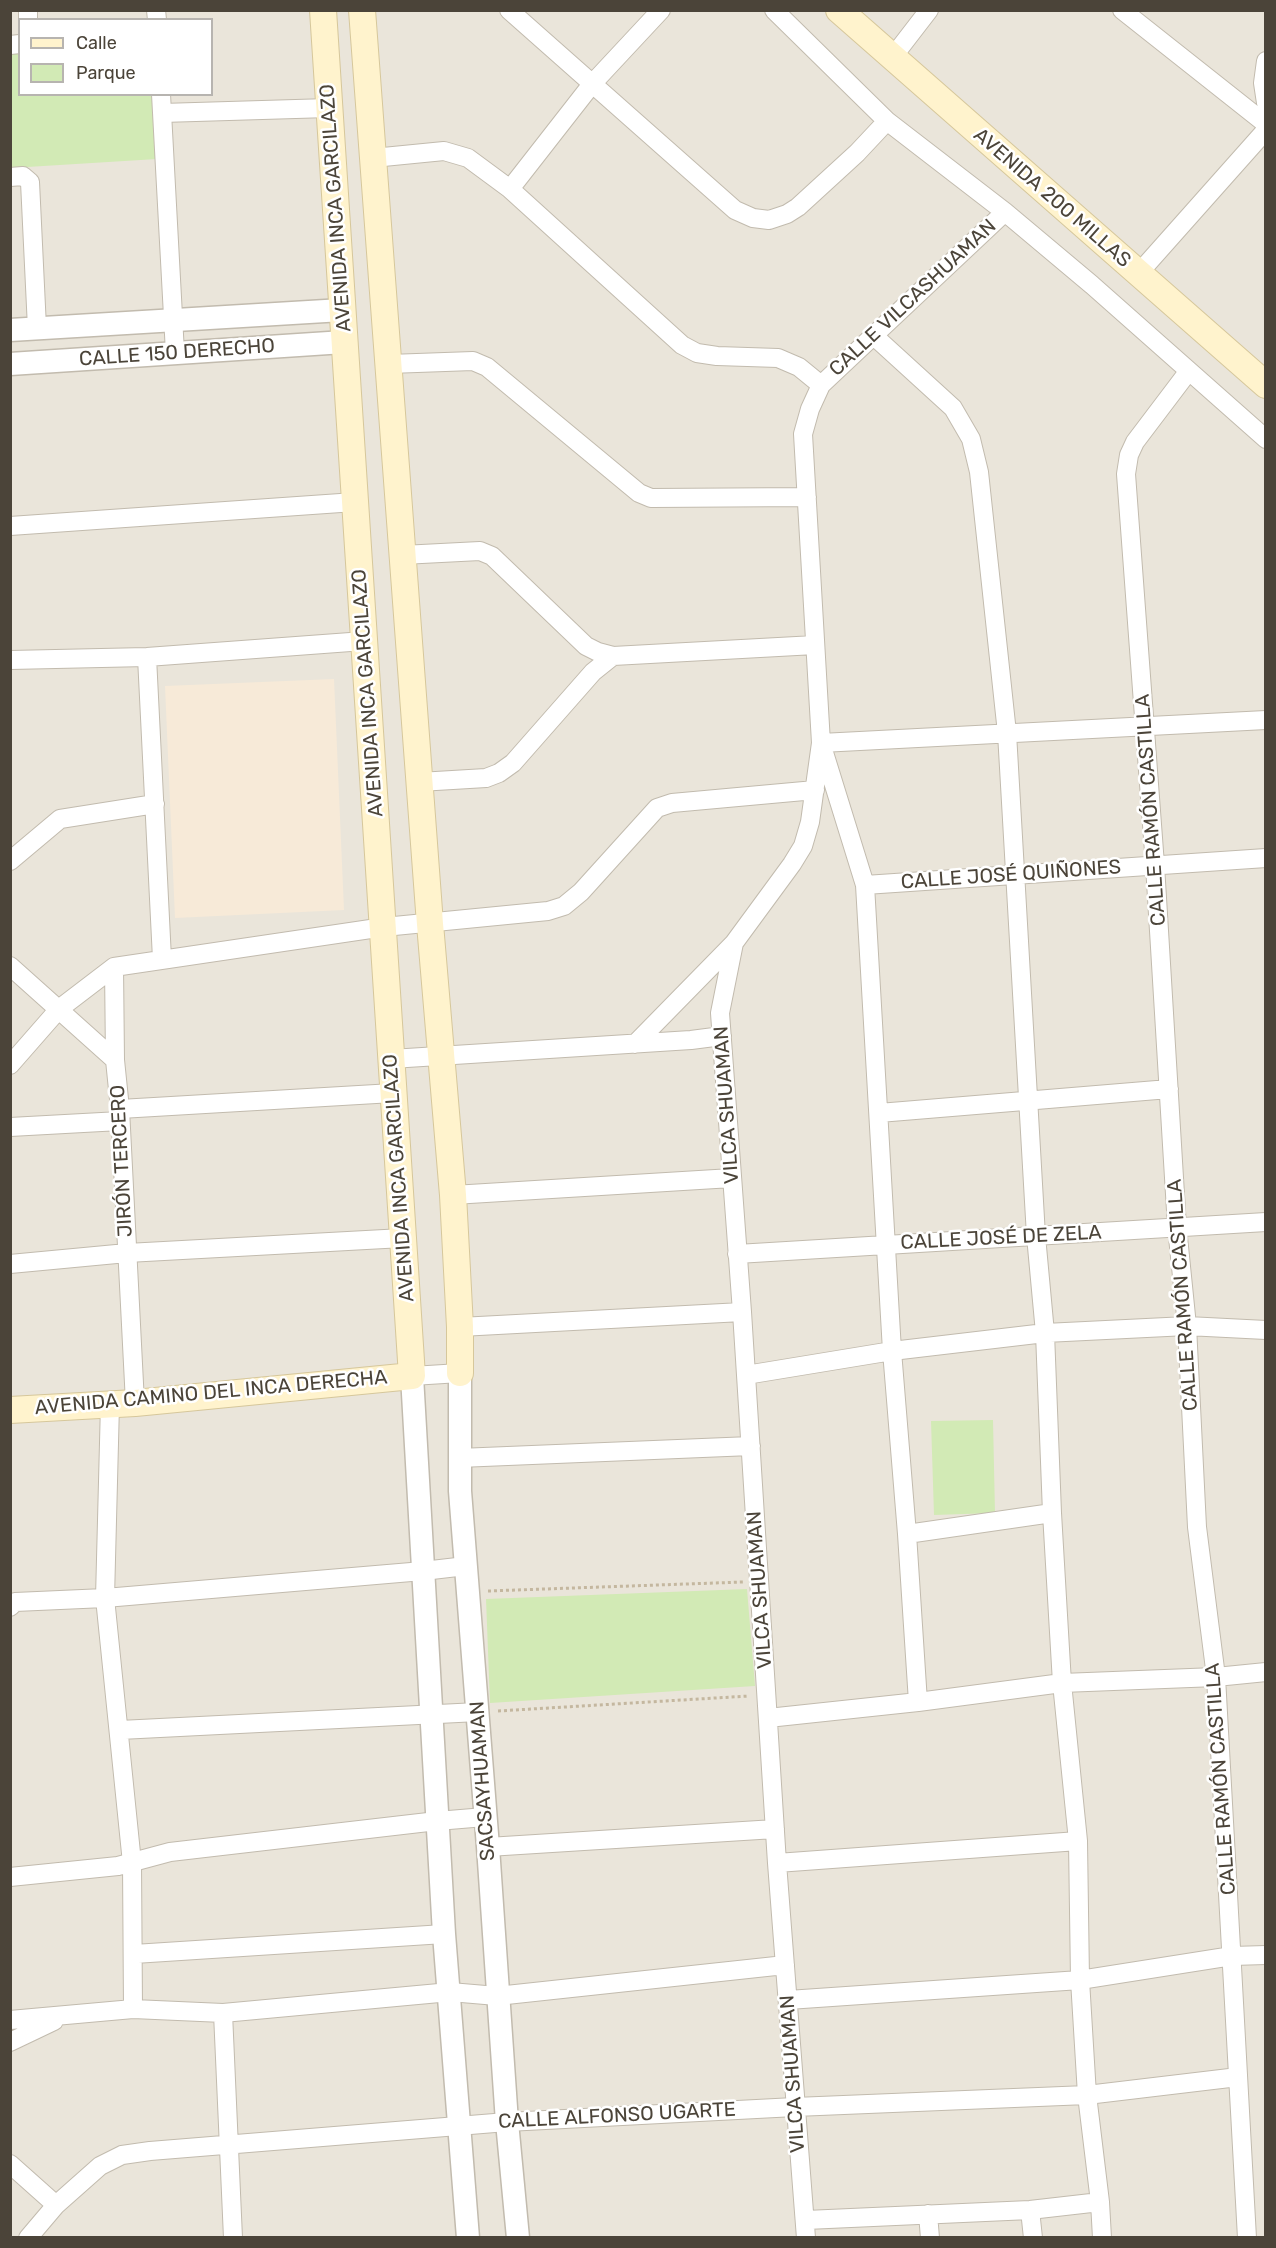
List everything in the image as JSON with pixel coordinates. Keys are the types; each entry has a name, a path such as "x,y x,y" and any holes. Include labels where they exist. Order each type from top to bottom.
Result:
{"main road":[{"name":"AVENIDA INCA GARCILAZO","path":"323,10 412,1376"},
{"name":"AVENIDA INCA GARCILAZO","path":"362,10 419,782 453,1195 460,1372"},
{"name":"AVENIDA 200 MILLAS","path":"839,10 1266,385"},
{"name":"AVENIDA CAMINO DEL INCA DERECHA","path":"10,1410 122,1403 412,1376"}],"street":[{"path":"509,10 735,210 753,218 769,220 787,214 798,207 857,153 887,121"},
{"path":"510,189 592,84 661,10"},
{"path":"774,10 887,121 1005,212 1266,438"},
{"path":"892,57 929,10"},
{"path":"1122,10 1266,123"},
{"path":"1266,61 1263,83 1266,103"},
{"path":"161,96 175,353"},
{"path":"162,113 329,108"},
{"path":"1138,274 1266,130"},
{"path":"373,158 444,151 468,158 510,189 682,345 697,353 717,356 778,358 799,367 821,385 803,434 821,743 810,822 803,846 780,883 734,943 635,1044"},
{"path":"10,177 23,176 30,182 37,328"},
{"name":"CALLE VILCASHUAMAN","path":"821,385 1005,212"},
{"name":"CALLE 150 DERECHO","path":"10,330 342,310"},
{"path":"874,336 953,408 971,439 980,472 1007,733 1036,1236 1045,1333 1062,1683 1078,1841 1080,1980 1087,2095 1101,2202 1102,2238"},
{"name":"CALLE 150 DERECHO","path":"10,364 344,342"},
{"path":"388,364 461,360 473,361 488,367 639,493 651,498 807,497"},
{"name":"CALLE RAMÓN CASTILLA","path":"1188,372 1135,442 1129,455 1126,474 1155,865 1177,1227 1187,1326 1197,1527 1216,1677 1247,2238"},
{"path":"10,526 355,502"},
{"path":"402,555 480,551 492,556 586,646 613,656 815,645"},
{"path":"10,660 147,657 364,641"},
{"path":"419,782 486,778 499,773 513,762 593,672 613,656"},
{"path":"147,657 162,959"},
{"path":"821,743 1266,720"},
{"path":"821,743 865,885 892,1351 918,1702"},
{"path":"10,1065 59,1009 114,968 384,927 548,911 564,906 581,892 657,808 672,803 814,790"},
{"path":"10,861 60,819 155,804"},
{"name":"CALLE JOSÉ QUIÑONES","path":"865,885 1266,858"},
{"name":"VILCA SHUAMAN","path":"734,943 720,1013 751,1446 777,1863 806,2229"},
{"name":"JIRÓN TERCERO","path":"10,966 115,1060 127,1253 122,1403 105,1598 132,1863 133,2009"},
{"path":"114,968 115,1060"},
{"path":"391,1059 635,1044 722,1036"},
{"path":"879,1113 1169,1089"},
{"path":"10,1127 120,1115 393,1094"},
{"path":"453,1195 732,1178"},
{"name":"CALLE JOSÉ DE ZELA","path":"738,1254 1266,1222"},
{"path":"10,1264 127,1253 403,1238"},
{"path":"460,1327 742,1312"},
{"path":"746,1375 892,1351 1045,1333 1187,1326 1266,1330"},
{"path":"460,1372 412,1376 444,1934 468,2238"},
{"name":"SACSAYHUAMAN","path":"460,1372 459,1458 466,1566 497,1996 518,2238"},
{"path":"459,1458 751,1446"},
{"path":"907,1534 1052,1512"},
{"path":"10,1607 15,1602 105,1598 466,1566"},
{"path":"768,1718 918,1702 1062,1683 1216,1677 1266,1672"},
{"path":"120,1730 478,1712"},
{"path":"10,1877 132,1863 170,1852 484,1817"},
{"path":"488,1847 775,1828"},
{"path":"777,1863 1078,1841"},
{"path":"134,1953 444,1934"},
{"path":"788,2000 1080,1980 1232,1956 1266,1955"},
{"path":"10,2020 133,2009 223,2013 450,1992 497,1996 785,1965"},
{"path":"223,2013 233,2238"},
{"path":"10,2042 66,2015"},
{"name":"CALLE ALFONSO UGARTE","path":"28,2238 56,2205 100,2166 122,2155 507,2122 795,2106 1087,2095 1238,2077"},
{"path":"10,2164 56,2205"},
{"path":"806,2229 928,2214 1030,2210 1101,2202"},
{"path":"1030,2210 1033,2238"},
{"path":"928,2214 930,2238"}],"path":[{"path":"468,1592 759,1582"},
{"path":"478,1712 766,1695"}],"shaded area":[{"path":"11,11 1265,11 1265,2237 11,2237"},
{"path":"334,679 344,910 175,918 165,686"}],"green space":[{"path":"10,54 18,54 18,96 159,96 157,159 11,168"},
{"path":"993,1420 995,1513 934,1515 931,1421"},
{"path":"747,1589 755,1686 490,1703 486,1599"}]}
